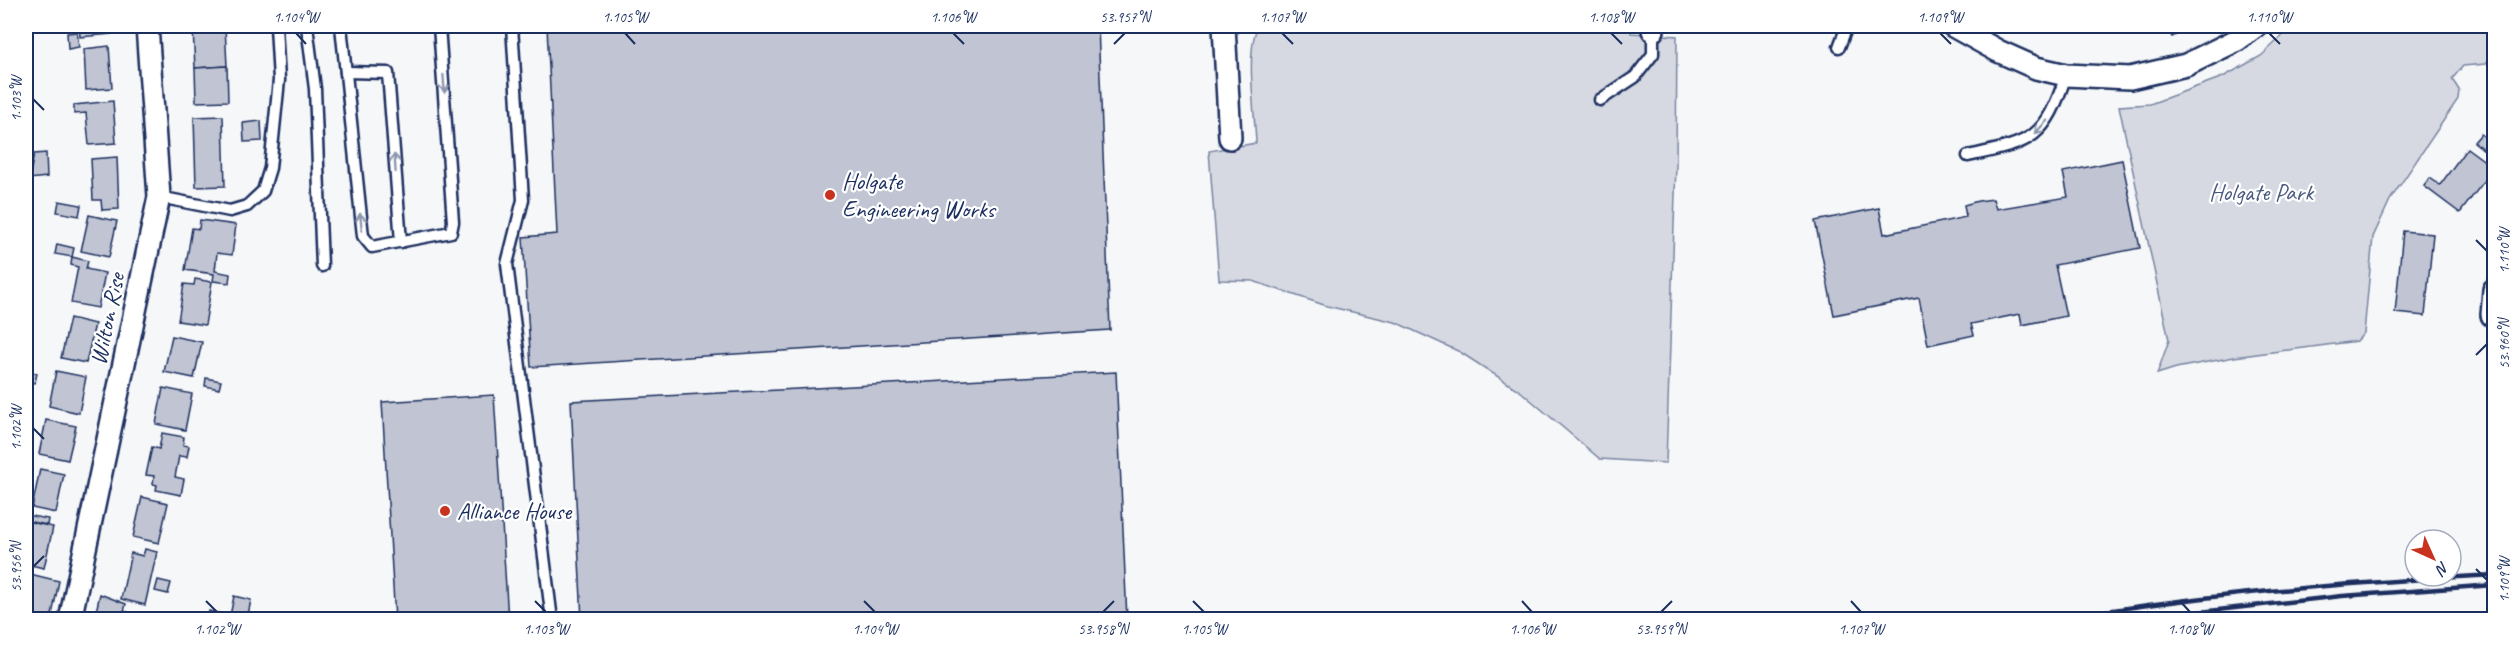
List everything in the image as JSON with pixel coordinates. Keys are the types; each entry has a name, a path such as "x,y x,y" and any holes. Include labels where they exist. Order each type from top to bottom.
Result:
{"street":[{"name":"Wilton Rise","path":"70,620 159,197 147,26"},
{"path":"1224,26 1230,138"},
{"path":"1953,26 1998,51 2036,68 2066,75 2130,78 2186,65 2237,40 2256,26"},
{"path":"2492,315 2494,290"}],"lane":[{"path":"159,197 230,211 247,206 263,190 270,168 279,80 276,26"},
{"path":"307,26 315,89 322,266"},
{"path":"341,26 363,236 372,247 451,232 453,222 440,26"},
{"path":"512,26 523,200 507,264 552,620"},
{"path":"1839,47 1847,26"},
{"path":"1600,100 1635,77 1653,54 1653,28"},
{"path":"346,72 388,73 400,242"},
{"path":"1968,156 2007,147 2028,139 2047,122 2056,106 2066,75"}],"green space":[{"path":"1258,26 1630,26 1631,33 1677,36 1676,165 1666,463 1600,459 1520,391 1460,352 1395,322 1327,306 1253,281 1219,280 1209,151 1256,143 1251,66 1254,37"},
{"name":"Holgate Park","path":"2293,26 2494,26 2494,52 2486,64 2463,66 2452,79 2459,90 2458,99 2390,200 2373,237 2364,333 2357,341 2234,357 2157,374 2169,340 2119,106 2150,104 2223,77 2261,56"}],"building":[{"path":"79,26 111,26 111,34 80,37"},
{"name":"Holgate Engineering Works","path":"547,26 1098,26 1110,330 531,367 523,237 557,234"},
{"path":"2165,26 2194,26 2172,37"},
{"path":"225,27 227,66 195,68 193,29"},
{"path":"77,32 79,47 68,49 67,33"},
{"path":"109,46 112,88 86,90 84,49"},
{"path":"227,66 228,101 196,102 195,68"},
{"path":"113,101 116,143 89,145 86,113 74,114 74,105"},
{"path":"223,116 225,186 196,187 194,117"},
{"path":"261,121 262,141 244,142 243,123"},
{"path":"2494,128 2494,158 2474,142 2481,134 2486,138"},
{"path":"2467,148 2494,168 2460,213 2424,186 2430,178 2440,185"},
{"path":"46,153 47,177 29,179 34,154"},
{"path":"117,157 119,209 102,210 101,200 93,200 91,159"},
{"path":"2122,160 2140,248 2055,265 2066,316 2022,325 2020,314 1971,324 1974,335 1928,345 1919,298 1834,315 1815,221 1879,208 1884,234 1966,217 1964,205 1978,201 1993,199 1996,209 2068,197 2063,172"},
{"path":"59,201 81,205 79,216 57,212"},
{"path":"89,215 117,221 109,257 81,251"},
{"path":"200,220 236,225 232,255 217,253 215,271 230,274 229,283 213,281 214,274 185,270 192,228 199,229"},
{"path":"2403,231 2433,234 2425,316 2395,313"},
{"path":"57,244 74,248 72,257 55,254"},
{"path":"72,257 88,261 86,269 105,273 98,308 71,303 78,267 71,265"},
{"path":"195,279 212,282 205,325 178,321 184,284 194,285"},
{"path":"70,318 95,324 86,363 61,358"},
{"path":"172,336 202,342 194,378 164,372"},
{"path":"26,371 37,373 35,383 26,382"},
{"path":"56,371 86,377 79,413 49,406"},
{"path":"1116,372 1127,620 582,620 571,401"},
{"path":"206,378 221,381 219,389 205,386"},
{"path":"163,388 192,394 185,430 156,424"},
{"name":"Alliance House","path":"494,395 508,620 395,620 382,402"},
{"path":"46,420 76,426 68,460 39,454"},
{"path":"162,433 184,437 183,445 189,446 187,457 179,456 175,477 184,479 181,495 156,490 157,485 153,484 154,476 146,475 152,447 159,449"},
{"path":"40,469 64,474 56,513 32,508"},
{"path":"142,497 168,503 159,543 133,537"},
{"path":"26,515 48,519 47,525 26,521"},
{"path":"26,521 53,527 44,568 26,564"},
{"path":"145,549 157,552 145,605 121,599 131,553 143,556"},
{"path":"26,573 59,581 51,620 26,620"},
{"path":"158,580 171,583 168,594 155,591"},
{"path":"100,594 126,604 124,611 137,615 136,620 94,620"},
{"path":"234,596 251,600 247,620 208,619 209,611 230,616"}],"railway":[{"path":"2052,620 2217,596 2494,575"},
{"path":"2129,620 2342,596 2494,585"}],"place":[{"name":"Holgate Engineering Works","path":"830,195"},
{"name":"Alliance House","path":"445,511"}]}
